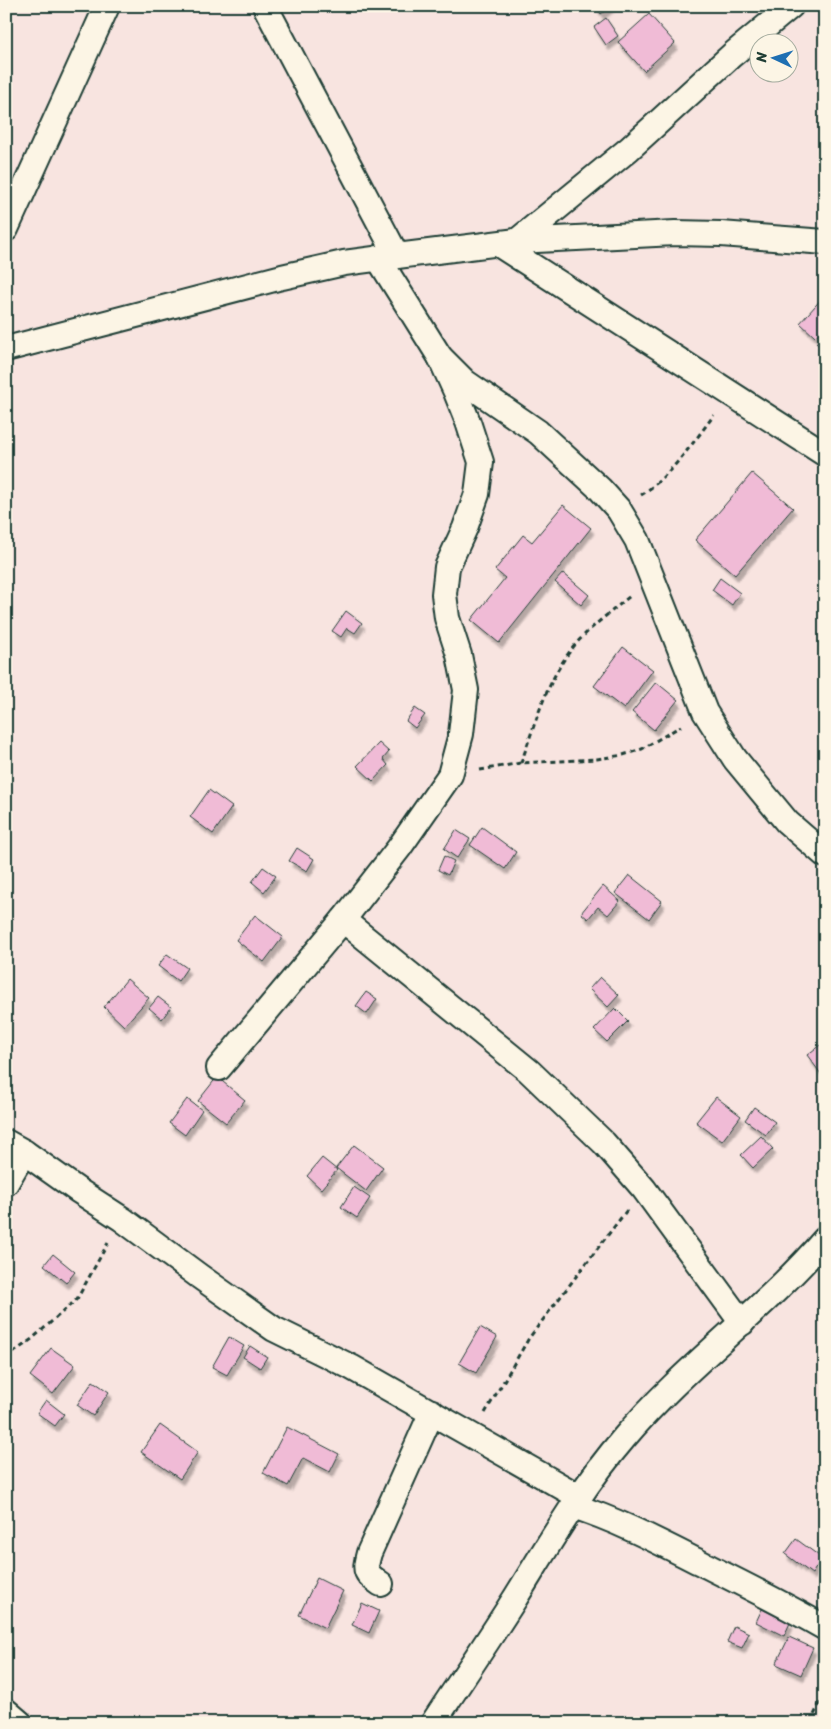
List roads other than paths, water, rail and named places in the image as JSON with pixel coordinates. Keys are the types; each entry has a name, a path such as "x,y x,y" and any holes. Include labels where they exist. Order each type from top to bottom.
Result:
{"street":[{"path":"6,229 107,6"},
{"path":"219,1068 343,920 399,848 450,775 461,734 466,690 459,655 447,618 444,594 447,567 465,528 477,494 480,462 468,422 440,357 387,257 265,6"},
{"path":"507,242 629,149 740,49 791,6"},
{"path":"6,349 282,277 344,263 387,257 507,242 674,233 721,234 825,242"},
{"path":"507,242 825,454"},
{"path":"440,357 465,382 538,432 594,482 619,510 637,540 704,712 735,758 787,822 825,855"},
{"path":"343,920 529,1071 604,1143 644,1189 742,1323"},
{"path":"6,1183 15,1147 122,1219 274,1329 432,1412 600,1515 639,1531 825,1628"},
{"path":"433,1723 497,1627 575,1501 600,1466 650,1409 785,1282 825,1238"},
{"path":"381,1584 368,1575 366,1568 369,1553 432,1412"},
{"path":"6,1711 20,1723"}]}
